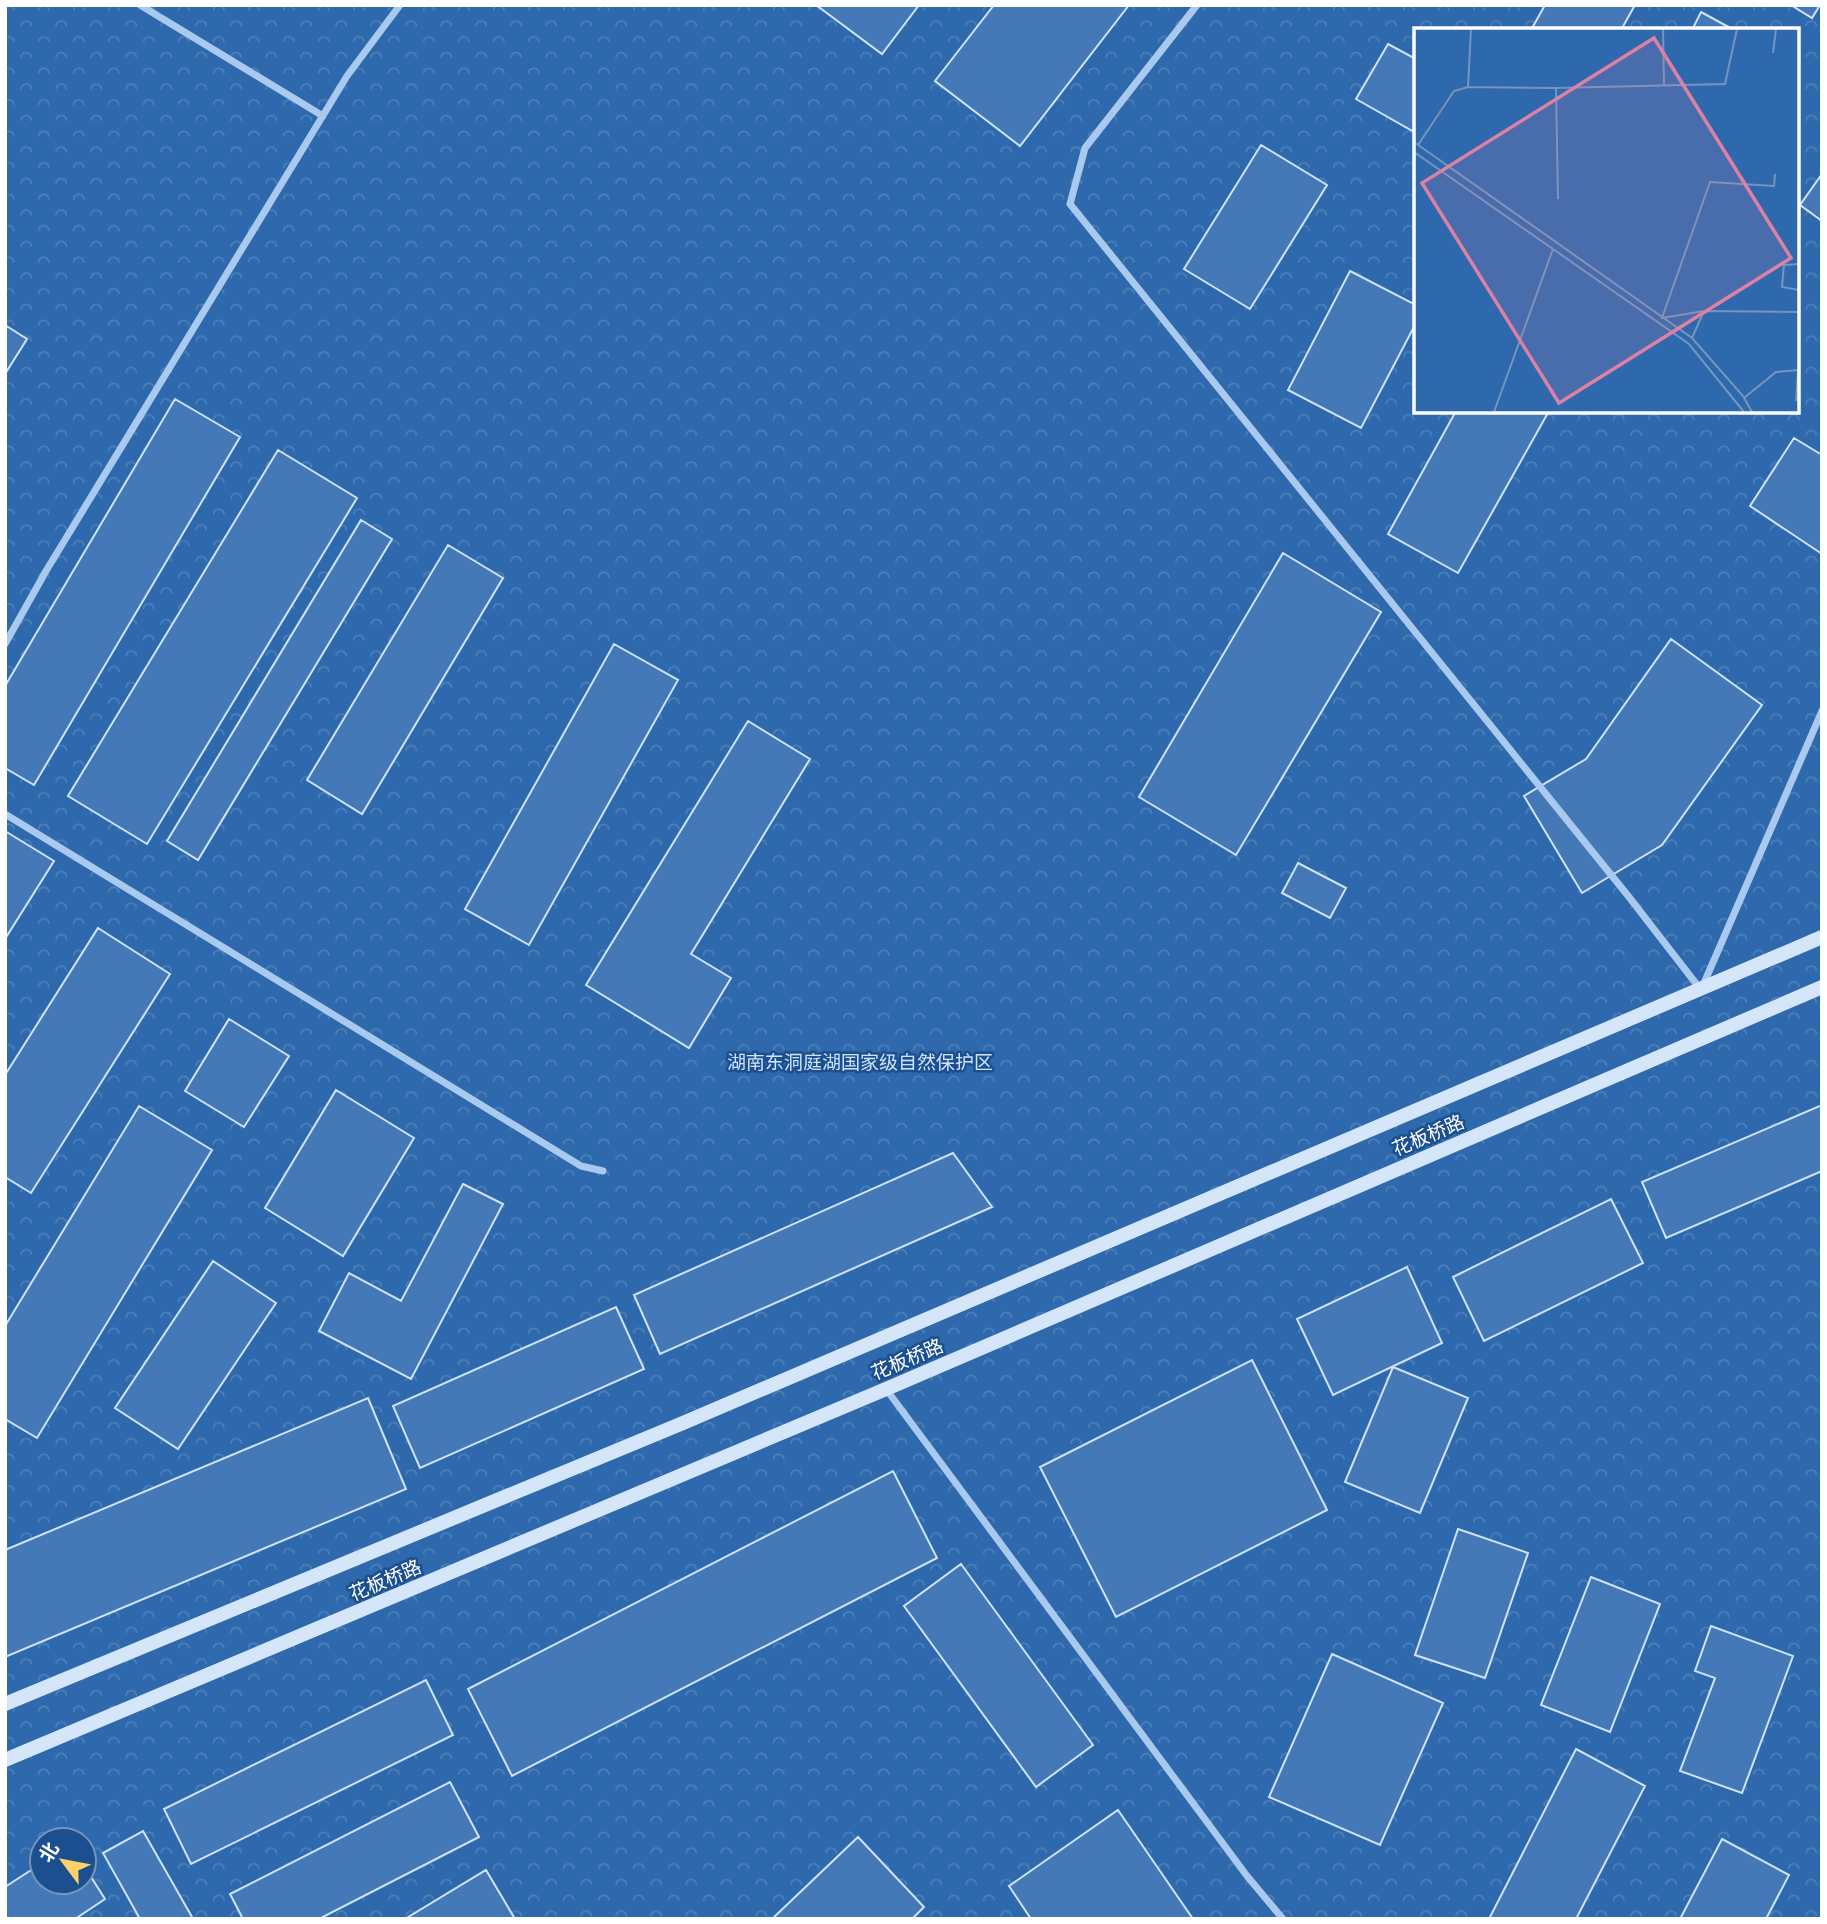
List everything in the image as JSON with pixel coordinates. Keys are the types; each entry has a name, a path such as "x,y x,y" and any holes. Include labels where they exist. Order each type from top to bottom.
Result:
{"street":[{"path":"140,5 323,116"},
{"path":"5,644 46,571 347,76 400,5"},
{"path":"1197,5 1085,148 1070,204 1701,990 1822,711"},
{"path":"1817,719 1822,726"},
{"path":"5,814 581,1166 603,1171"},
{"name":"花板桥路","path":"5,1704 683,1423 1822,937"},
{"name":"花板桥路","path":"5,1760 886,1390 1822,987"},
{"path":"886,1390 1247,1876 1283,1919"}],"green space":[{"name":"湖南东洞庭湖国家级自然保护区","path":"5,5 1822,5 1822,1919 5,1919"}],"building":[{"path":"816,5 919,5 882,54"},
{"path":"994,5 1129,5 1020,146 935,81"},
{"path":"1545,5 1635,5 1622,28 1532,28"},
{"path":"1791,5 1820,5 1812,18"},
{"path":"1701,12 1730,28 1693,28"},
{"path":"1388,44 1414,58 1414,132 1356,99"},
{"path":"1261,145 1327,185 1250,309 1184,269"},
{"path":"1822,174 1822,221 1800,205"},
{"path":"1350,271 1414,304 1414,327 1361,428 1288,390"},
{"path":"5,325 27,339 5,374"},
{"path":"175,399 240,437 34,785 5,768 5,686"},
{"path":"1455,413 1548,413 1458,573 1388,534"},
{"path":"1794,438 1822,455 1822,554 1750,506"},
{"path":"278,450 357,498 147,844 68,796"},
{"path":"361,520 392,539 198,860 167,841"},
{"path":"448,545 503,578 362,814 307,780"},
{"path":"1283,553 1381,612 1236,855 1139,797"},
{"path":"1671,639 1762,705 1662,845 1582,893 1524,796 1586,759"},
{"path":"614,644 678,680 529,945 465,909"},
{"path":"748,721 810,759 691,954 731,978 689,1048 586,985"},
{"path":"5,831 54,861 5,939"},
{"path":"1298,863 1346,888 1330,918 1282,893"},
{"path":"98,928 170,974 31,1193 5,1177 5,1075"},
{"path":"229,1019 289,1056 244,1127 185,1091"},
{"path":"336,1090 414,1138 343,1256 265,1208"},
{"path":"1822,1105 1822,1171 1666,1238 1642,1182"},
{"path":"139,1106 212,1150 37,1438 5,1419 5,1326"},
{"path":"953,1153 992,1207 660,1354 634,1295"},
{"path":"463,1184 503,1204 411,1379 319,1331 349,1273 401,1301"},
{"path":"1611,1199 1643,1263 1484,1341 1453,1277"},
{"path":"213,1261 276,1303 178,1449 115,1408"},
{"path":"1407,1267 1442,1343 1333,1395 1297,1319"},
{"path":"616,1307 644,1369 420,1468 393,1406"},
{"path":"1252,1360 1327,1510 1116,1617 1040,1467"},
{"path":"1393,1367 1468,1398 1420,1513 1345,1482"},
{"path":"368,1398 406,1489 5,1657 5,1550"},
{"path":"893,1471 937,1558 512,1776 468,1689"},
{"path":"1458,1529 1528,1553 1485,1678 1415,1655"},
{"path":"961,1564 1093,1745 1036,1787 904,1606"},
{"path":"1591,1577 1660,1604 1610,1732 1541,1705"},
{"path":"1711,1626 1793,1656 1742,1793 1680,1771 1715,1678 1695,1671"},
{"path":"1332,1654 1443,1703 1380,1845 1269,1797"},
{"path":"426,1680 453,1735 191,1864 164,1809"},
{"path":"1576,1749 1645,1786 1576,1919 1489,1919"},
{"path":"450,1782 479,1837 319,1919 243,1919 230,1894"},
{"path":"1118,1810 1193,1919 1031,1919 1009,1886"},
{"path":"143,1831 192,1917 189,1919 140,1919 103,1853"},
{"path":"858,1837 924,1907 912,1919 772,1919"},
{"path":"1722,1839 1789,1875 1766,1919 1680,1919"},
{"path":"486,1870 515,1919 405,1919"},
{"path":"28,1872 28,1896 98,1896 98,1888 105,1899 75,1919 5,1919 5,1887"}]}
